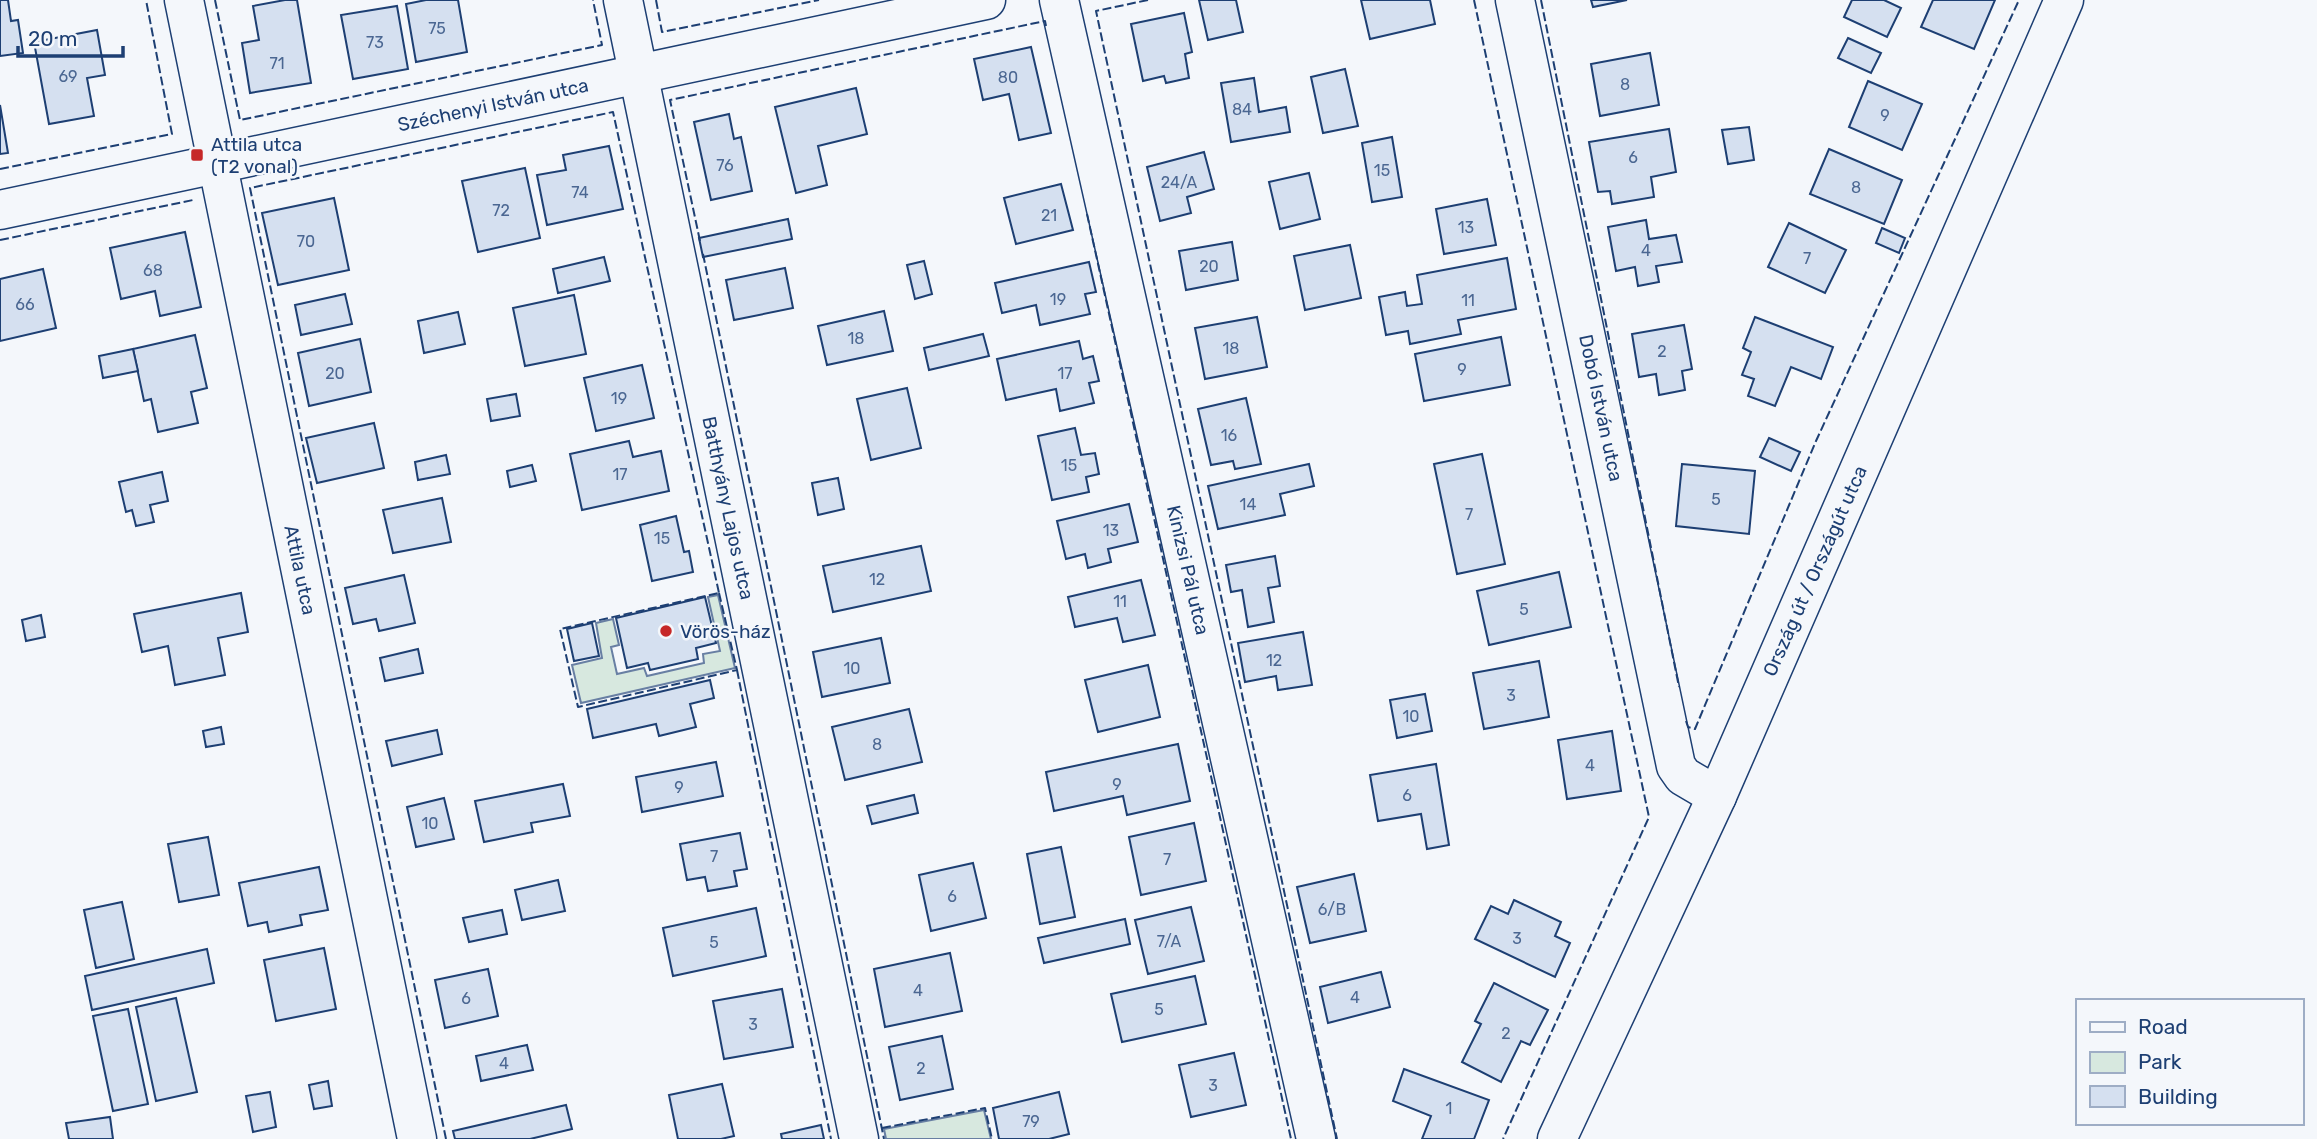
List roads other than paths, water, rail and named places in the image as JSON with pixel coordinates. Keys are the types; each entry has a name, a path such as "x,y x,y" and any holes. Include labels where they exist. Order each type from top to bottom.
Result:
{"street":[{"name":"Attila utca","path":"184,0 417,1139"},
{"name":"Batthyány Lajos utca","path":"623,0 859,1139"},
{"name":"Széchenyi István utca","path":"0,209 986,0"},
{"name":"Kinizsi Pál utca","path":"1059,0 1316,1139"},
{"name":"Dobó István utca","path":"1515,0 1676,766 1683,776 1717,796"},
{"name":"Ország út / Országút utca","path":"1557,1139 1717,796 2064,0"}],"place":[{"name":"Attila utca (T2 vonal)","path":"197,155"},
{"name":"Vörös-ház","path":"666,631"}]}
